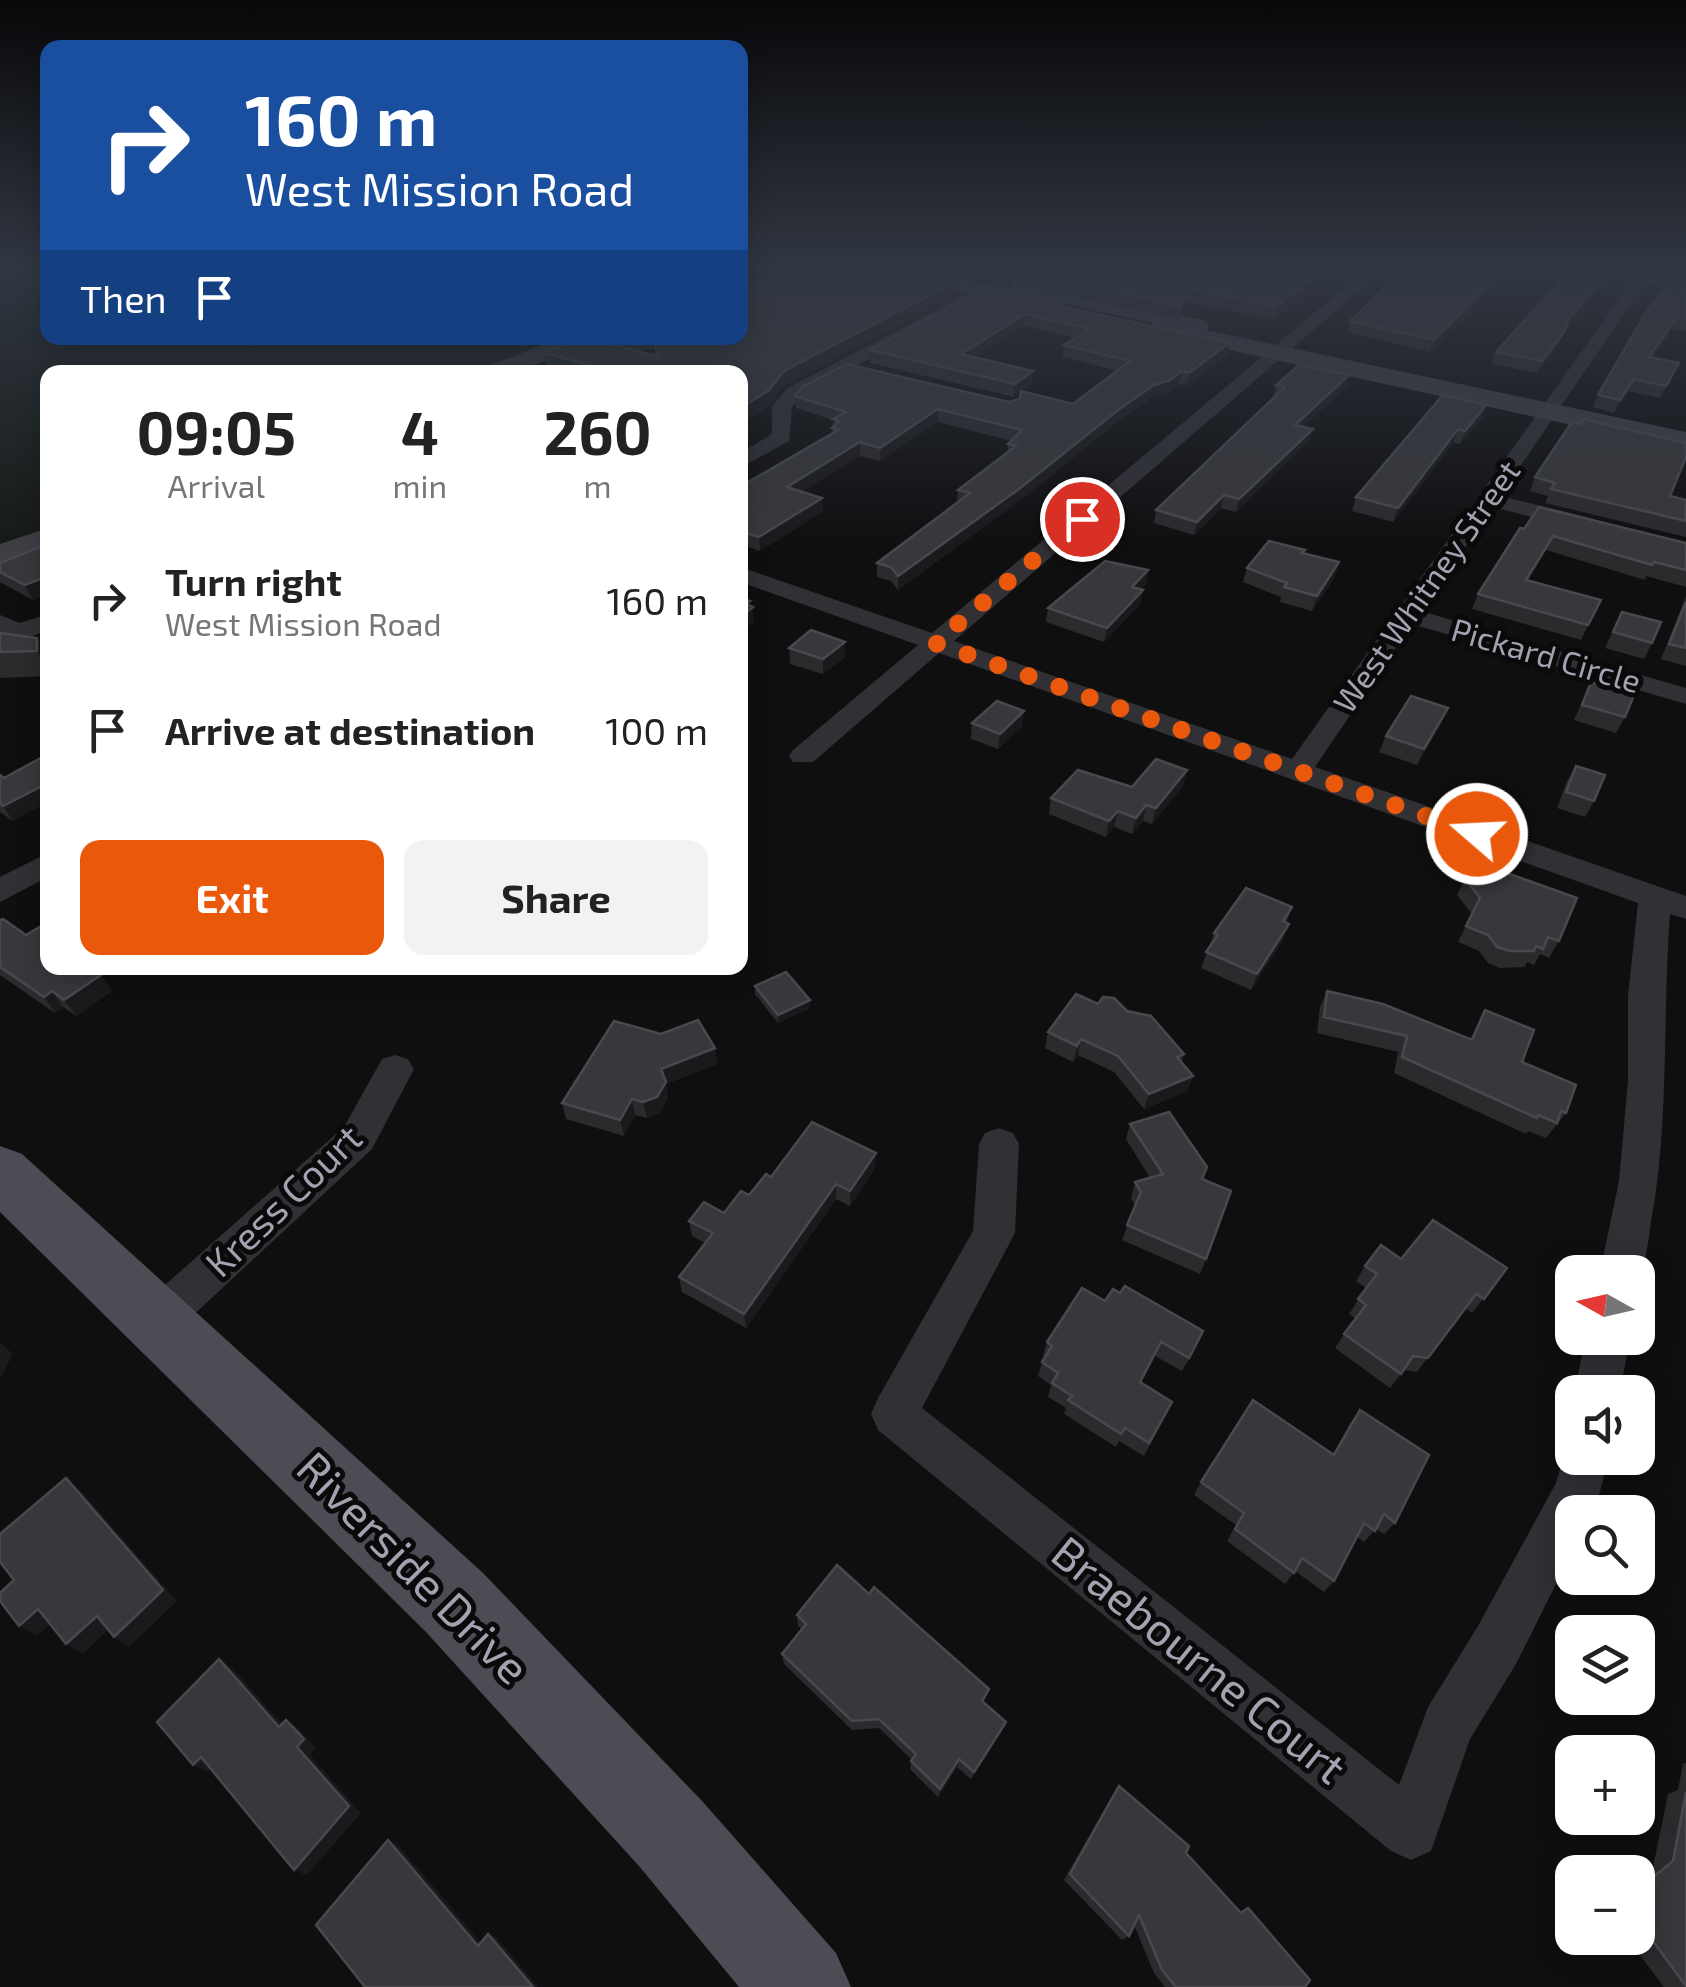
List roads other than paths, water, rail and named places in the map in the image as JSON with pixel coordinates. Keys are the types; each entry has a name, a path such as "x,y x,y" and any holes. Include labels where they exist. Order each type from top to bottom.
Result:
{"main road":[{"path":"1334,361 1553,407 1686,430"},
{"path":"1553,407 1686,441"},
{"path":"0,555 40,541"},
{"name":"Riverside Drive","path":"0,1172 454,1602 671,1834 802,1987"}],"street":[{"path":"748,457 782,437 782,408 787,399 854,361"},
{"path":"802,756 1270,361"},
{"name":"West Whitney Street","path":"1298,772 1585,361"},
{"path":"844,366 881,374"},
{"path":"1488,499 1614,530"},
{"path":"748,577 1671,903 1646,996 1644,1121 1624,1255"},
{"name":"Pickard Circle","path":"1407,615 1686,696"},
{"path":"0,622 18,633 40,623"},
{"path":"0,890 40,868"},
{"name":"Kress Court","path":"157,1320 358,1138 396,1069"},
{"name":"Braebourne Court","path":"999,1144 994,1233 894,1414 1411,1831 1447,1726 1498,1645 1579,1488 1582,1475"}]}
